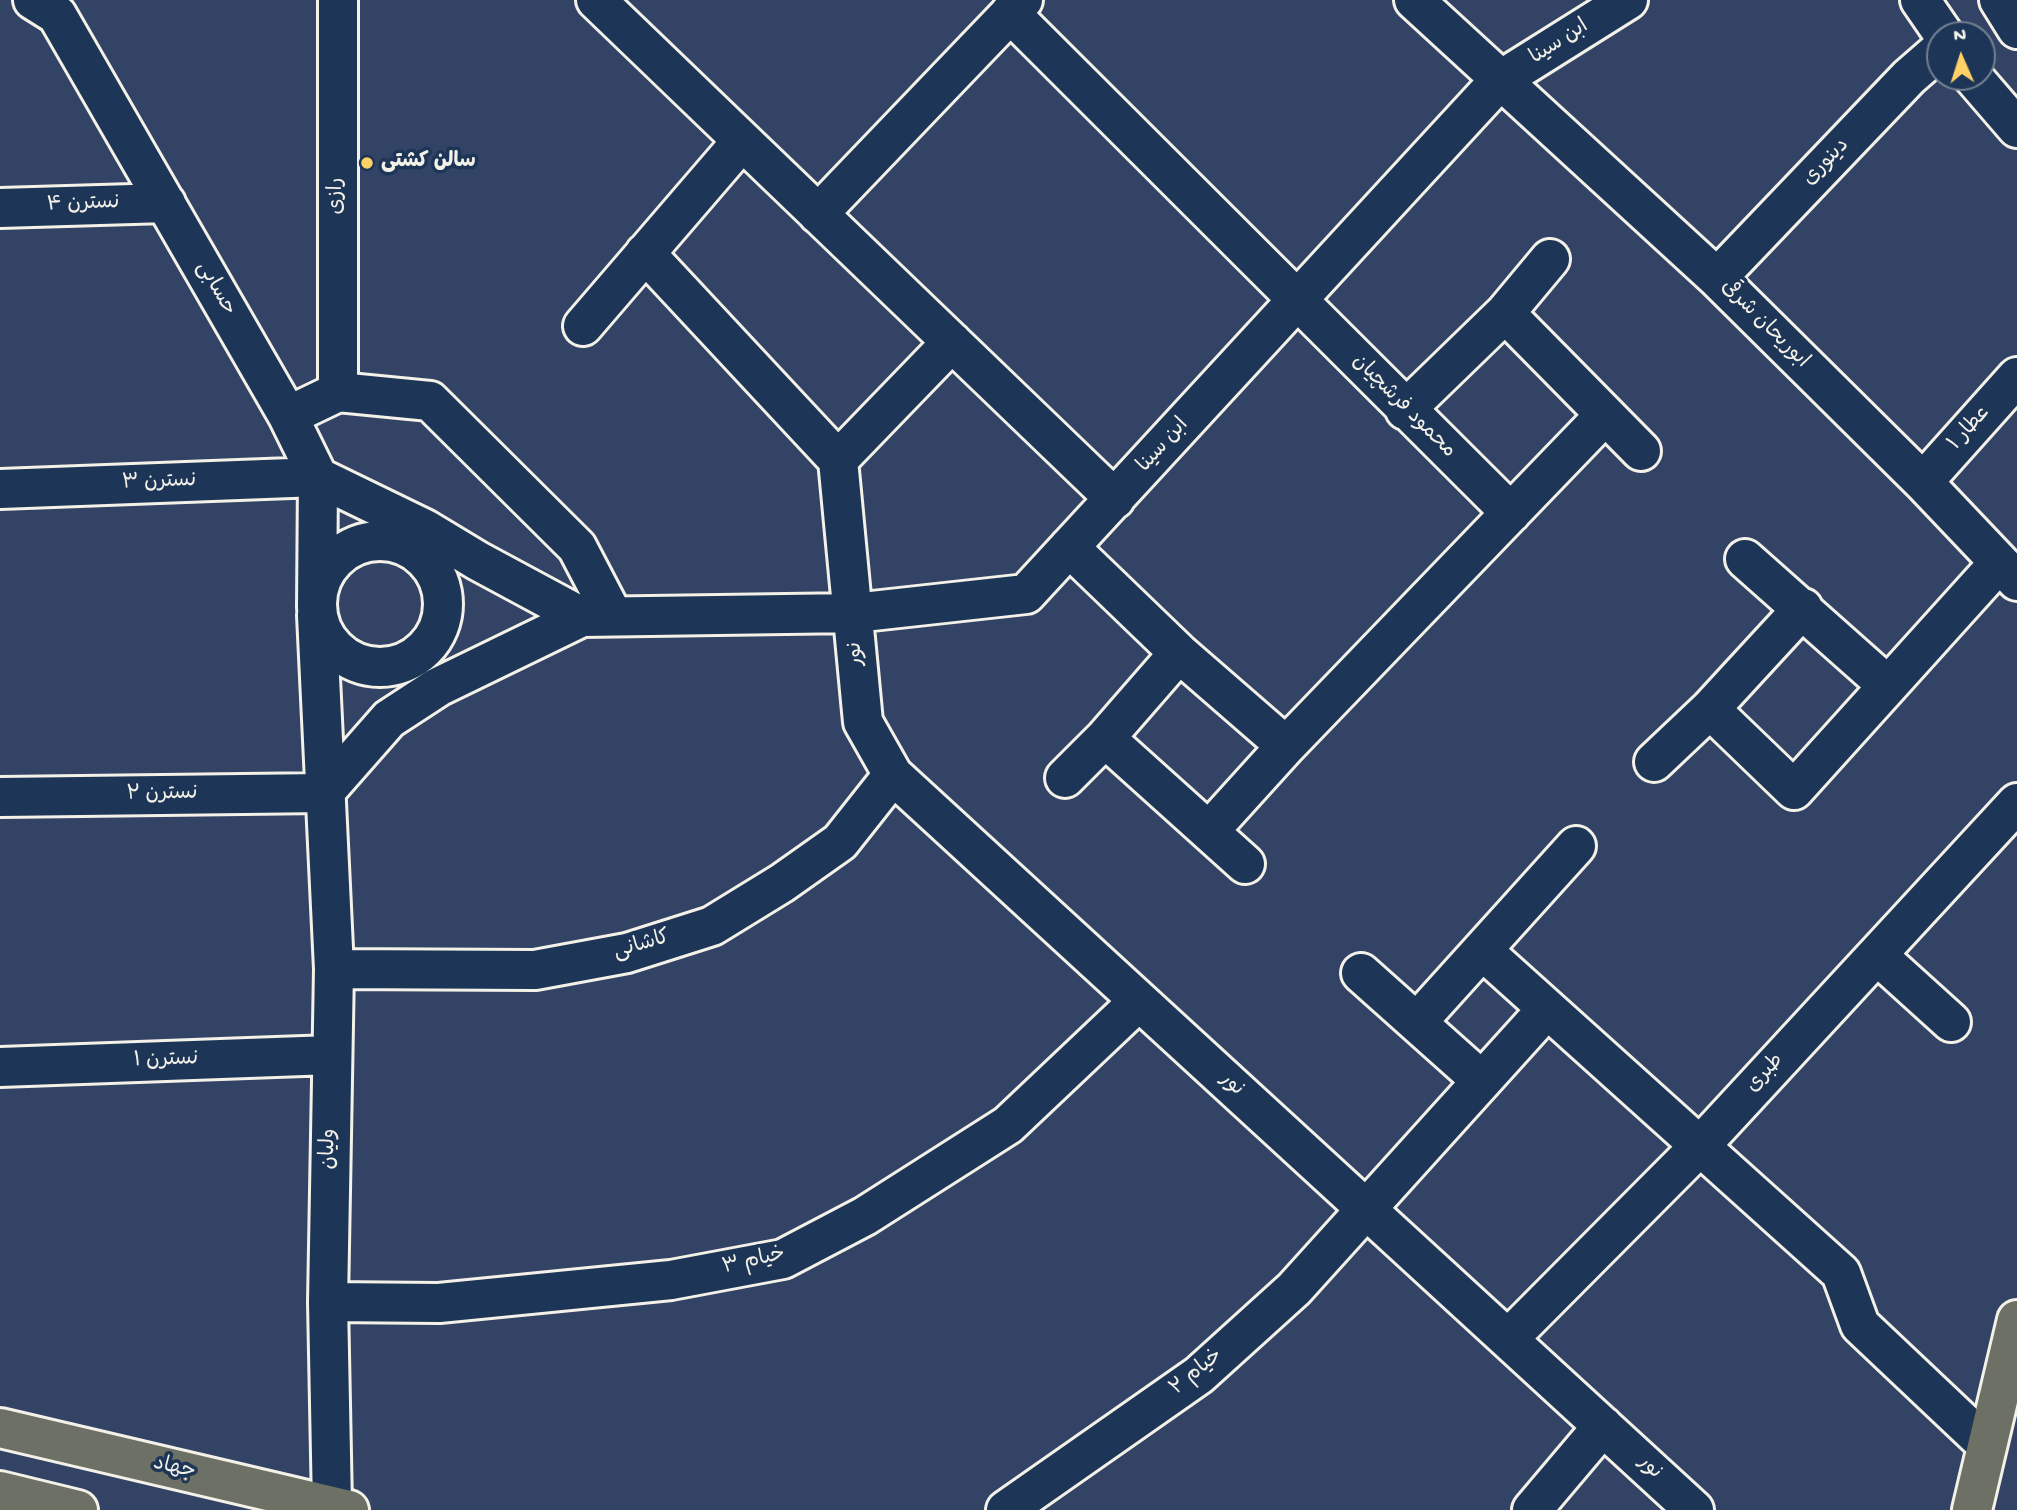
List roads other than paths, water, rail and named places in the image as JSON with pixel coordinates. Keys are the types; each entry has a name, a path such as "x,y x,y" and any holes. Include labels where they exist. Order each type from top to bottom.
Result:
{"main road":[{"path":"1972,1510 2017,1320"},
{"name":"جهاد","path":"0,1428 340,1508"},
{"path":"0,1491 78,1510"}],"street":[{"name":"حسابی","path":"33,0 57,15 288,416 318,477 317,611"},
{"name":"رازی","path":"338,0 338,392"},
{"path":"596,0 1115,499"},
{"name":"ابوریحان شرقی","path":"1414,0 1499,81 1717,278 1923,482 2008,572"},
{"name":"ابن سینا","path":"598,616 854,613 1026,594 1499,81 1628,0"},
{"path":"1920,0 1934,21"},
{"path":"1999,0 2017,29"},
{"path":"818,214 1016,7"},
{"name":"محمود فرشچیان","path":"1016,7 1295,300 1511,513"},
{"name":"دینوری","path":"1717,278 1926,62"},
{"path":"1985,91 2017,128"},
{"path":"583,326 743,141"},
{"name":"نسترن ۴","path":"0,208 166,203"},
{"path":"645,253 838,460 952,342"},
{"path":"1405,410 1505,313 1550,259"},
{"path":"1505,313 1642,451"},
{"name":"عطار ۱","path":"1923,482 2017,377"},
{"path":"288,416 338,392 430,401 577,547 598,616"},
{"path":"1209,831 1286,746 1605,415"},
{"name":"نور","path":"838,460 863,722 893,775 1694,1510"},
{"path":"318,477 419,539 478,561 598,616"},
{"name":"نسترن ۳","path":"0,489 318,477"},
{"path":"419,539 428,564 439,582 443,602 440,623 431,642 416,656 397,665 376,667 356,663 330,644 317,611 320,583 328,569 352,548 372,542 419,539"},
{"path":"1069,547 1179,653 1286,746"},
{"path":"1745,559 1888,686"},
{"path":"1710,709 1794,790 1888,686 2008,572"},
{"path":"1654,762 1710,709 1803,608"},
{"name":"ولیان","path":"317,611 334,969 328,1302 340,1508"},
{"path":"324,793 389,719 438,687 598,616"},
{"path":"1065,778 1105,738 1179,653"},
{"path":"416,656 438,687"},
{"path":"1105,738 1245,864"},
{"name":"کاشانی","path":"334,969 535,970 627,953 712,926 782,883 839,842 893,775"},
{"name":"نسترن ۲","path":"0,797 324,793"},
{"name":"طبری","path":"1508,1339 1700,1146 2017,803"},
{"path":"1417,1022 1576,846"},
{"path":"1482,950 1841,1273 1860,1325 1987,1445"},
{"path":"1877,955 1951,1022"},
{"path":"1361,973 1482,1080"},
{"name":"خیام ۳","path":"328,1302 439,1303 671,1280 783,1259 865,1216 1008,1125 1139,1001"},
{"name":"خیام ۲","path":"1006,1510 1199,1375 1294,1289 1547,1009"},
{"name":"نسترن ۱","path":"0,1067 331,1055"},
{"path":"1532,1510 1603,1426"}],"place":[{"name":"سالن کشتی","path":"367,163"}]}
